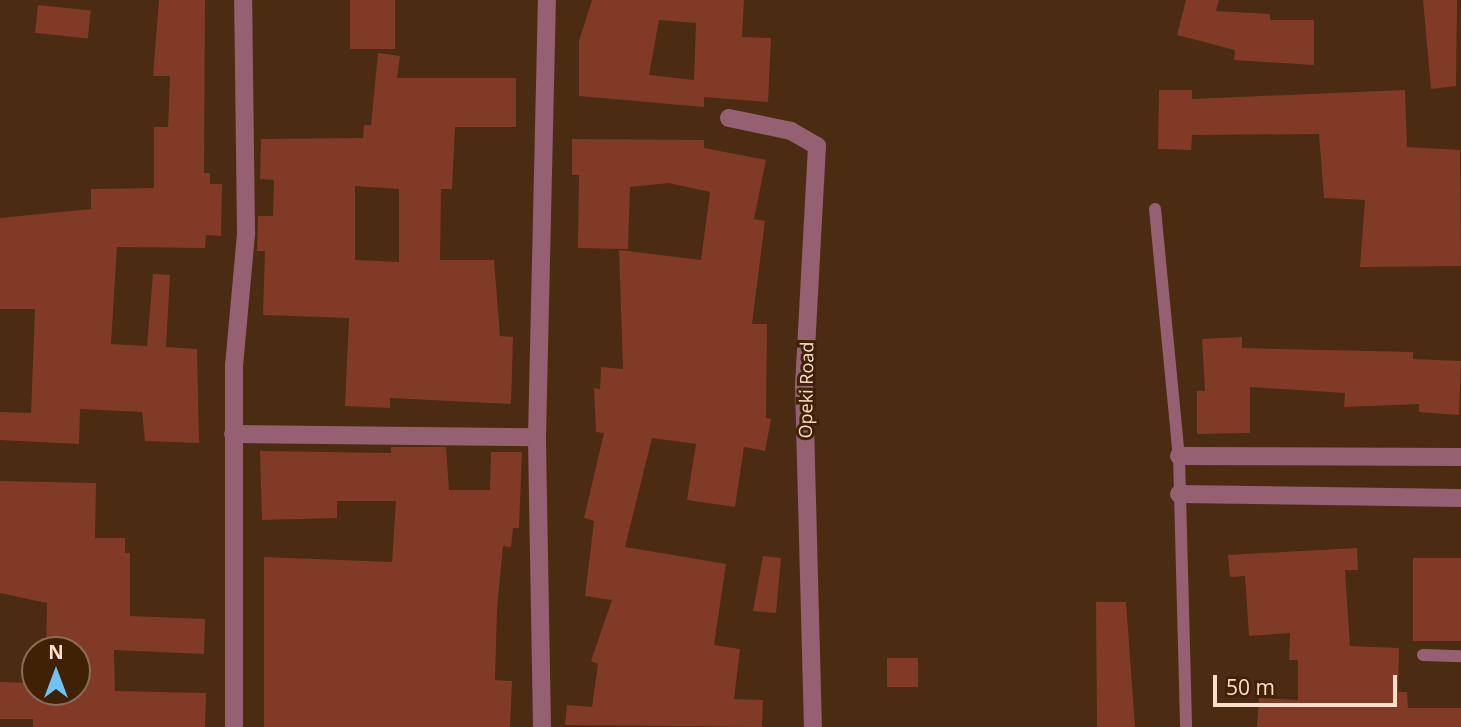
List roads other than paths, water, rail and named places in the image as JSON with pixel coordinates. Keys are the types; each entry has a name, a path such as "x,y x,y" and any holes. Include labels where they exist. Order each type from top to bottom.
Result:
{"street":[{"path":"234,727 235,304 246,233 243,0"},
{"path":"542,727 537,437 547,0"},
{"name":"Opeki Road","path":"729,118 791,131 817,146 804,386 813,727"},
{"path":"233,434 537,437"},
{"path":"1179,456 1461,457"},
{"path":"1179,495 1461,498"}],"lane":[{"path":"1155,209 1179,456 1186,727"},
{"path":"1423,655 1461,656"}]}
